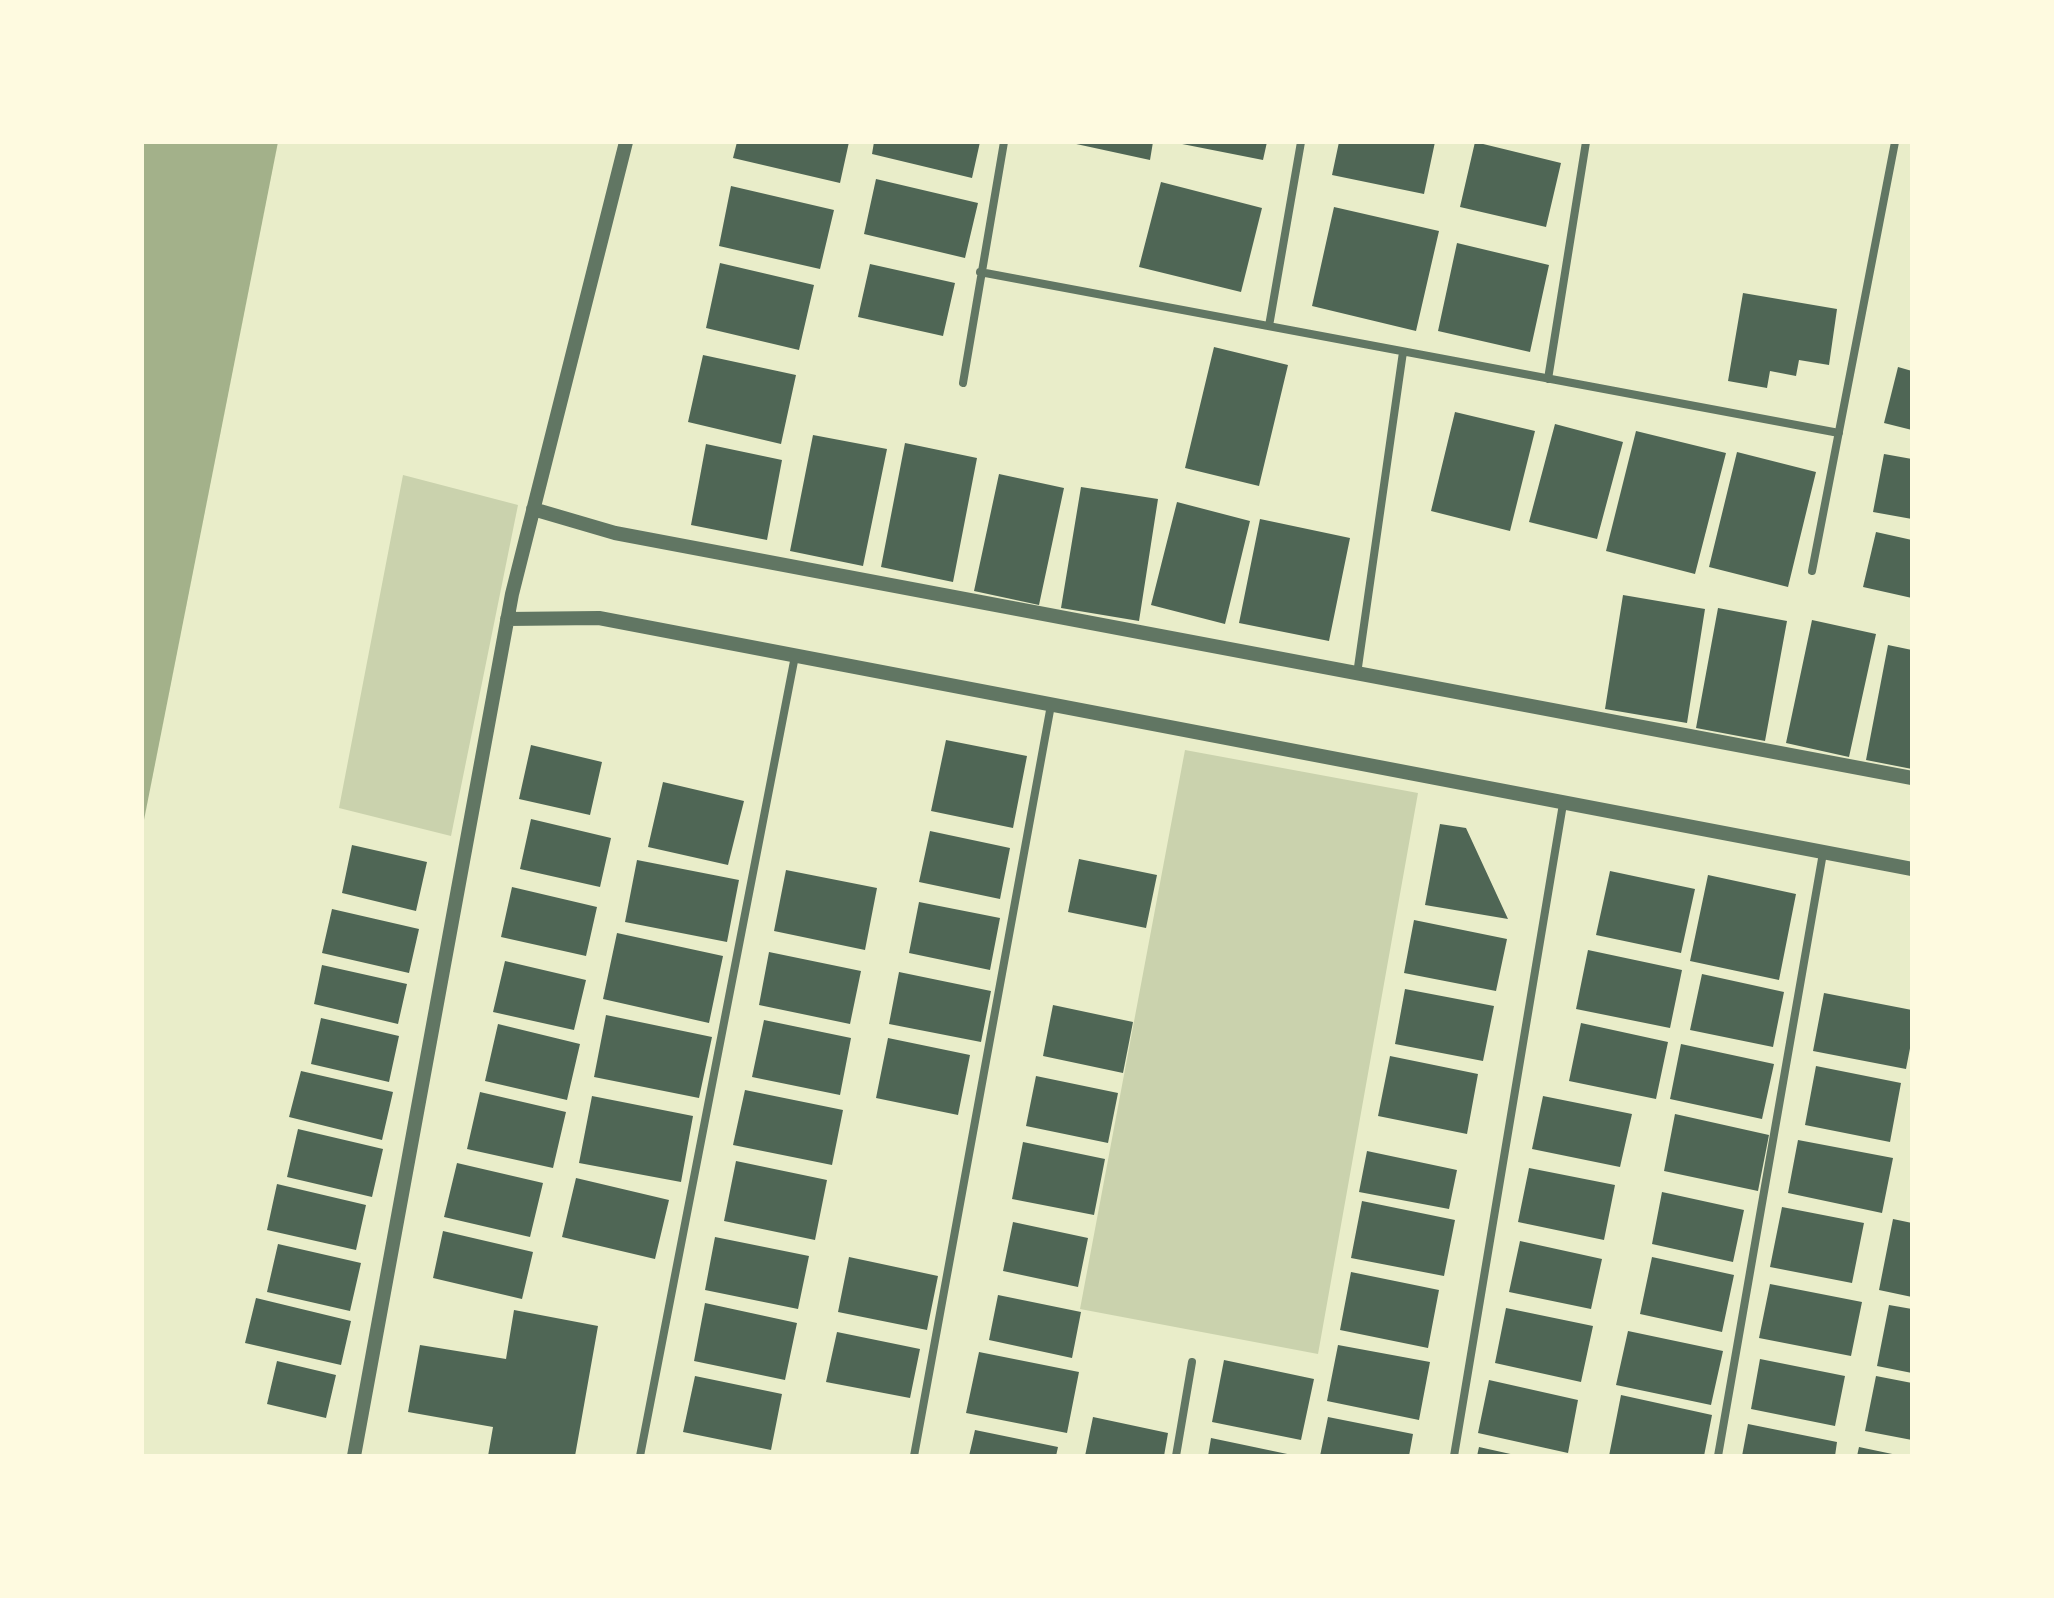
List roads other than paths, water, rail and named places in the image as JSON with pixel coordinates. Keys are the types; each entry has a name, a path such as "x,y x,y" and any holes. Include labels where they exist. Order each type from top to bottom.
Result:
{"street":[{"path":"354,1456 507,619 626,142"},
{"path":"963,383 1004,142"},
{"path":"1269,326 1301,142"},
{"path":"1548,379 1586,142"},
{"path":"1812,571 1895,142"},
{"path":"980,272 1839,433"},
{"path":"1357,674 1403,352"},
{"path":"533,509 615,533 1912,778"},
{"path":"507,619 599,618 1912,869"},
{"path":"640,1456 795,656"},
{"path":"914,1456 1051,705"},
{"path":"1454,1456 1563,804"},
{"path":"1718,1456 1823,853"},
{"path":"1176,1456 1192,1362"}]}
